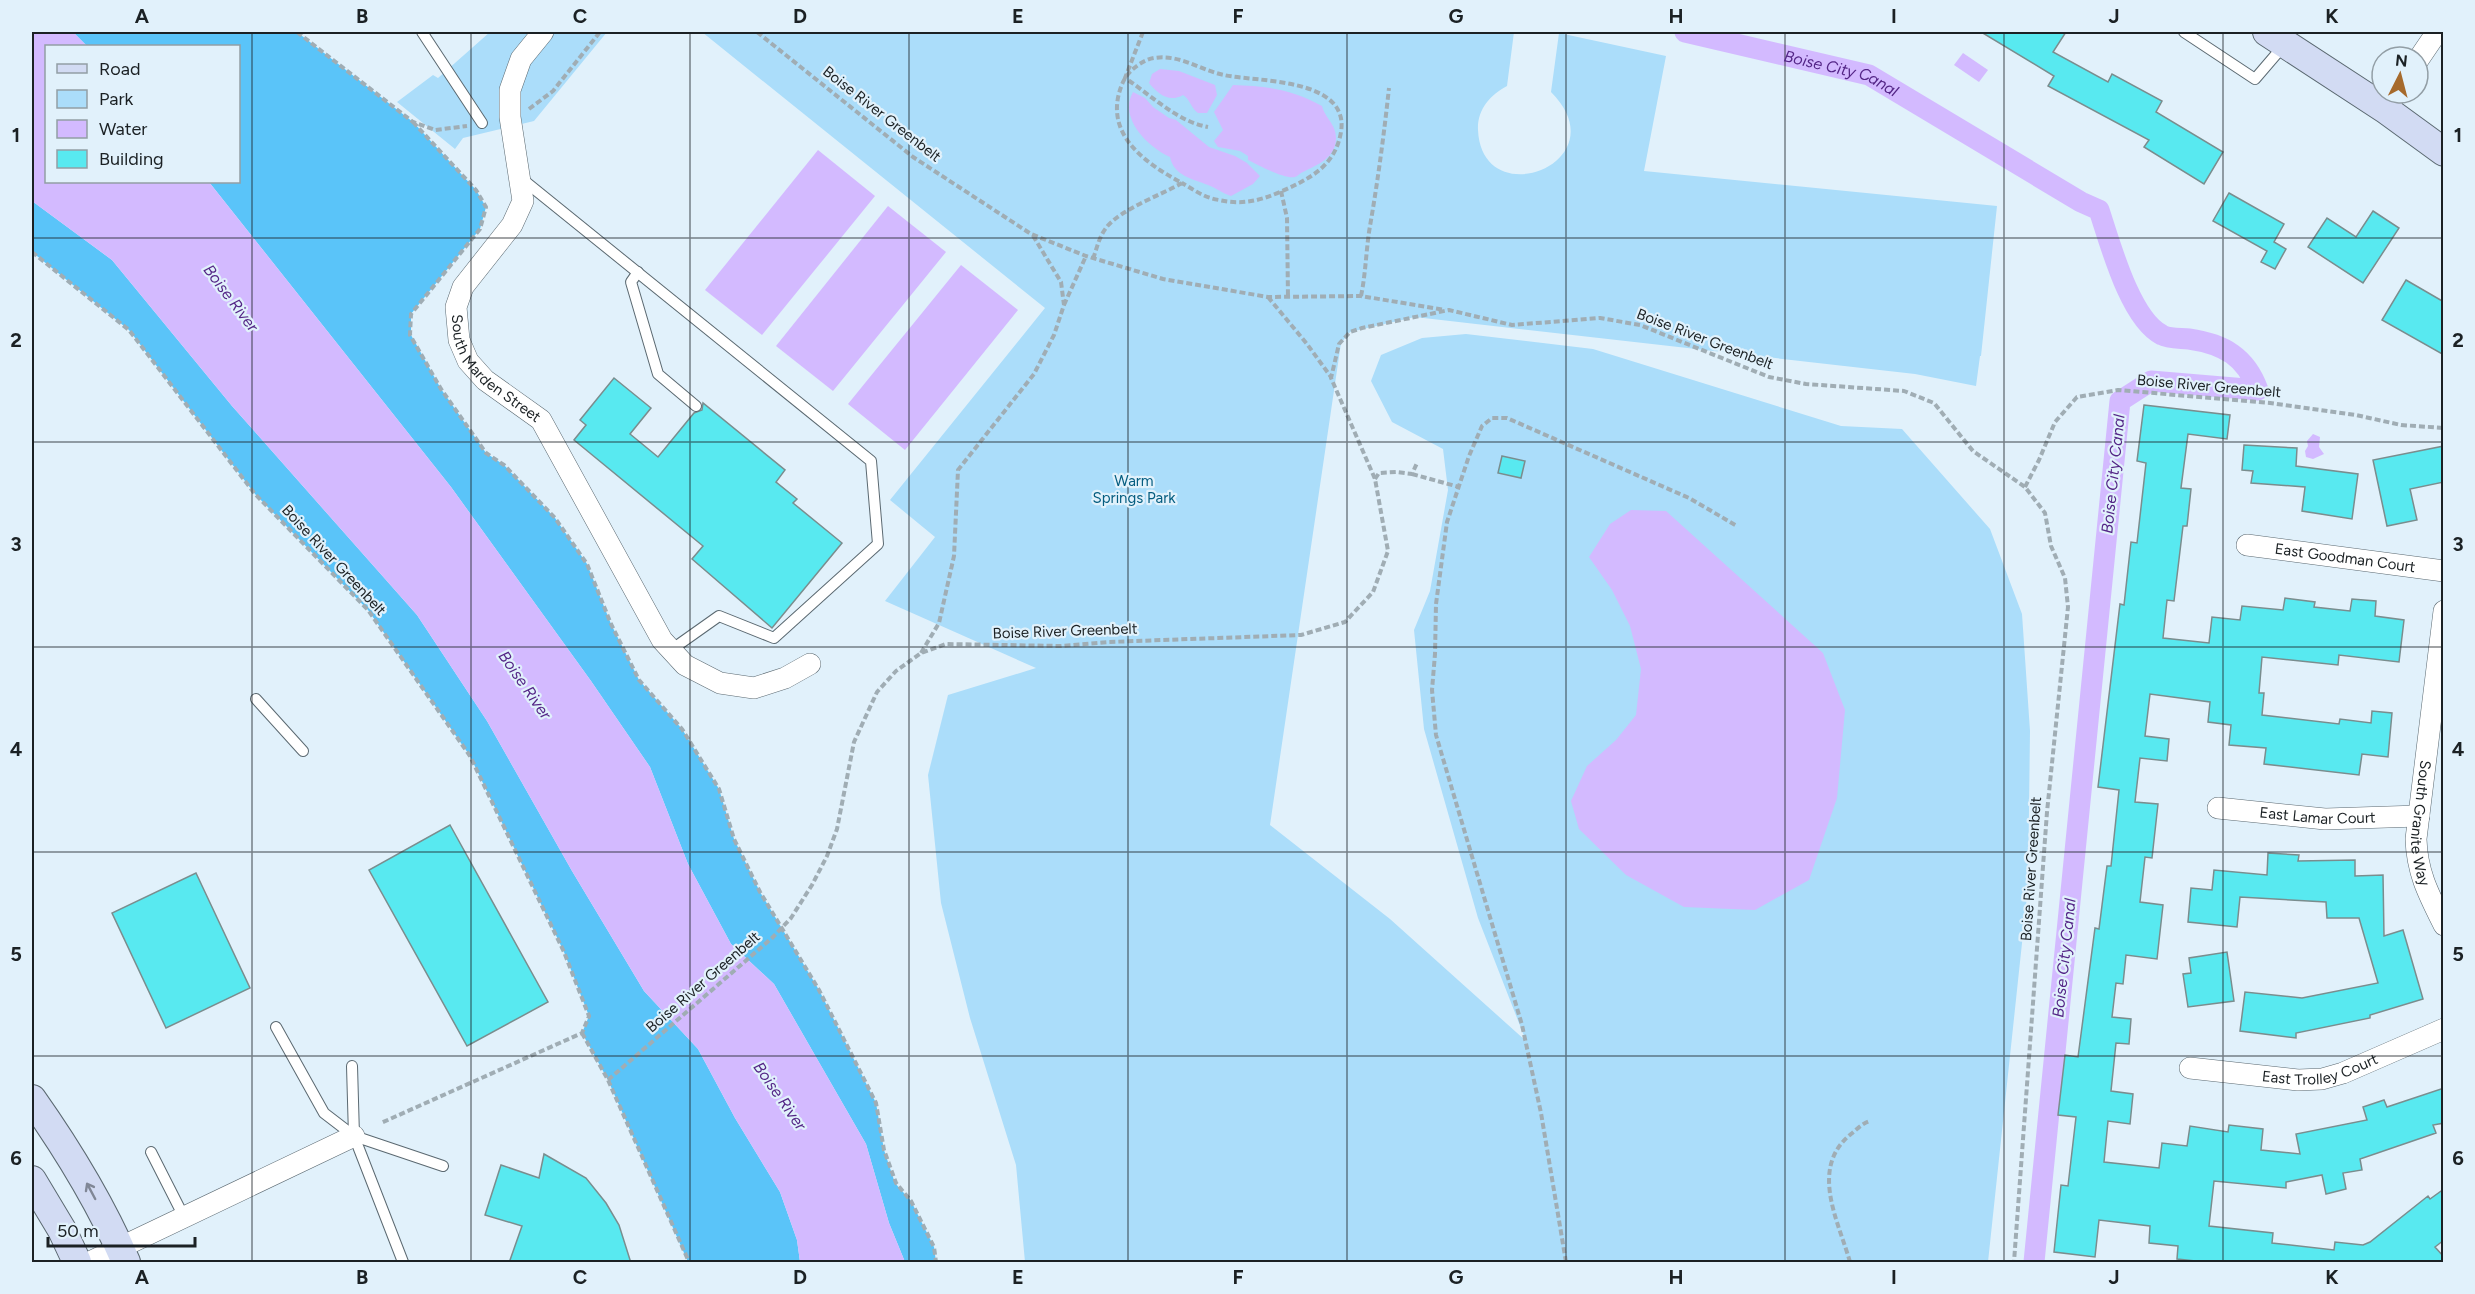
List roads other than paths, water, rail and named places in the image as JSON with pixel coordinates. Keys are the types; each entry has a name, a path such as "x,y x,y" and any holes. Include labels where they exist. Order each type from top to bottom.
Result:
{"main road":[{"path":"2276,37 2370,89"},
{"path":"2395,105 2444,152"},
{"path":"32,1099 89,1187 122,1255"},
{"path":"32,1180 62,1230 77,1263"}],"street":[{"name":"South Marden Street","path":"543,32 521,59 510,90 510,117 523,201 512,225 463,287 456,307 459,340 468,362 485,380 541,420 662,640 684,665 720,683 754,688 785,678 810,664"},
{"path":"2428,45 2437,32"},
{"name":"East Goodman Court","path":"2247,545 2444,571"},
{"name":"South Granite Way","path":"2444,611 2416,839 2417,861 2423,884 2444,925"},
{"name":"East Lamar Court","path":"2218,808 2325,819 2419,816"},
{"name":"East Trolley Court","path":"2190,1068 2298,1080 2322,1079 2343,1073 2444,1029"},
{"path":"90,1263 122,1255 184,1217 354,1136"}],"lane":[{"path":"422,32 482,123"},
{"path":"2184,32 2255,79 2276,37"},
{"path":"520,177 871,461 878,544 774,638 719,616 671,650"},
{"path":"638,272 631,282 658,374 696,406"},
{"path":"256,699 303,752"},
{"path":"276,1027 324,1113 354,1136 443,1166"},
{"path":"352,1066 354,1136 403,1263"},
{"path":"152,1152 184,1217"}],"water":[{"name":"Boise River","path":"32,32 73,32 86,45 45,45 45,183 210,183 451,487 650,767 688,864 731,944 774,984 866,1144 889,1223 905,1262 800,1262 797,1240 780,1192 735,1118 698,1049 644,991 572,871 487,721 417,615 232,406 112,260 32,201"},
{"path":"1963,53 1988,70 1979,82 1954,65"},
{"path":"1160,69 1179,71 1215,85 1217,95 1207,113 1198,113 1183,95 1168,98 1156,91 1149,83 1152,74"},
{"path":"1233,85 1279,90 1322,106 1336,133 1333,151 1320,163 1296,177 1290,177 1248,160 1248,156 1240,151 1218,147 1214,141 1223,130 1214,112"},
{"path":"1133,92 1145,98 1169,118 1176,120 1209,147 1235,156 1247,163 1260,176 1253,184 1231,196 1180,173 1170,157 1145,139 1132,121 1129,102"},
{"path":"818,150 875,196 762,335 705,290"},
{"path":"888,206 946,252 833,391 776,346"},
{"path":"961,265 1018,310 905,450 848,404"},
{"path":"2313,434 2320,437 2319,447 2324,454 2313,459 2306,457 2305,451 2308,446 2307,441"},
{"path":"1631,510 1666,511 1823,653 1845,710 1837,798 1809,880 1755,910 1684,907 1626,875 1579,829 1571,801 1587,766 1616,740 1636,715 1641,669 1630,626 1612,590 1589,557 1610,524"}],"waterway":[{"name":"Boise City Canal","path":"1685,32 1869,75 2081,202 2099,210 2115,260 2131,297 2151,326 2162,335 2202,341 2232,354 2247,369 2258,390 2151,381 2120,401 2034,1262"}],"park label":[{"name":"Warm Springs Park","path":"1134,490"}]}
